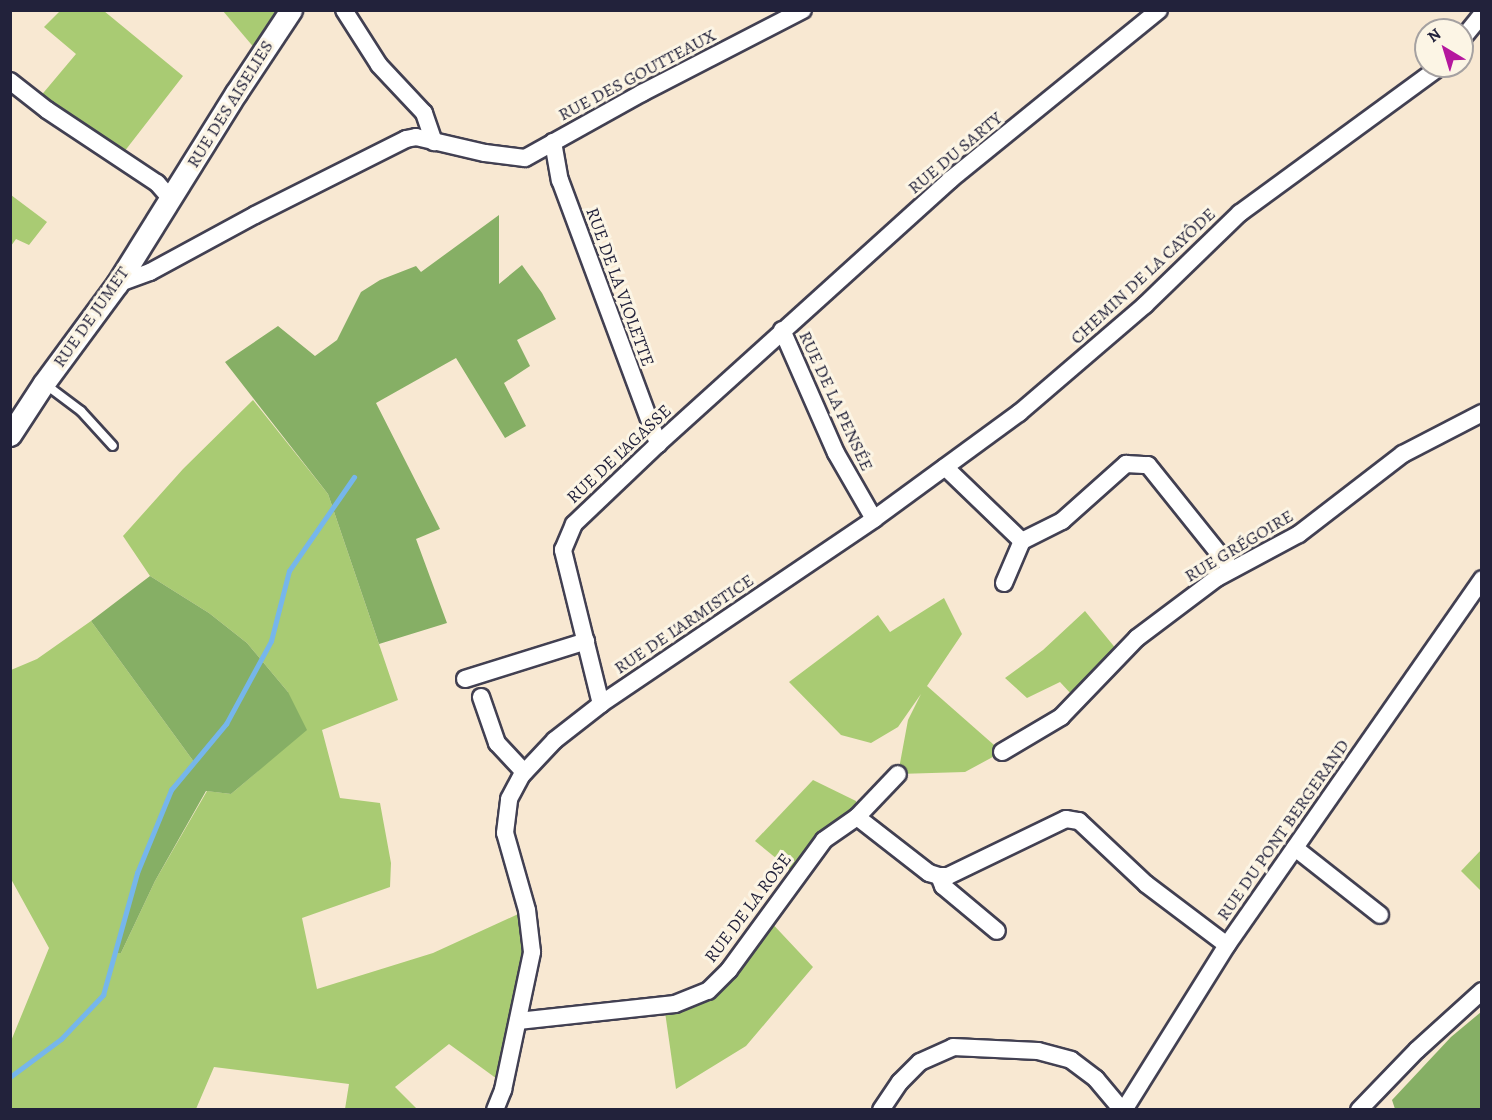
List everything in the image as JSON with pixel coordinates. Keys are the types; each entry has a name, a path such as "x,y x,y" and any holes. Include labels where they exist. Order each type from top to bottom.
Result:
{"street":[{"name":"RUE DES AISELIES","path":"170,198 291,10"},
{"path":"344,10 379,64 424,113 434,141"},
{"name":"RUE DES GOUTTEAUX","path":"117,284 150,272 390,146 416,137 485,153 525,158 802,10"},
{"name":"RUE DU SARTY","path":"782,330 950,180 1159,10"},
{"name":"CHEMIN DE LA CAYÔDE","path":"874,519 1019,413 1127,320 1240,213 1425,78"},
{"path":"10,81 47,110 157,183 170,198"},
{"name":"RUE DE LA VIOLETTE","path":"553,142 560,180 658,444"},
{"name":"RUE DE JUMET","path":"10,435 44,383 117,284 170,198"},
{"name":"RUE DE L'AGASSE","path":"601,704 563,550 574,524 782,330"},
{"name":"RUE DE LA PENSÉE","path":"782,330 836,453 874,519"},
{"name":"RUE GRÉGOIRE","path":"1002,752 1061,717 1137,638 1232,570 1299,534 1403,453 1482,412"},
{"path":"1004,583 1022,542 1062,521 1125,464 1148,465 1232,570"},
{"path":"945,467 1022,542"},
{"name":"RUE DE L'ARMISTICE","path":"495,1110 503,1090 532,952 527,910 505,833 509,799 524,772 555,740 601,704 874,519"},
{"name":"RUE DU PONT BERGERAND","path":"1123,1110 1227,945 1482,579"},
{"path":"465,679 586,642"},
{"path":"481,697 497,743 524,772"},
{"path":"898,774 857,817 929,873 948,876 1066,819 1078,821 1146,884 1227,945"},
{"name":"RUE DE LA ROSE","path":"518,1021 675,1004 708,991 729,970 825,840 857,817"},
{"path":"1295,848 1380,915"},
{"path":"939,876 943,886 997,931"},
{"path":"1359,1110 1417,1050 1482,991"},
{"path":"881,1110 900,1082 920,1062 953,1047 1038,1051 1071,1060 1096,1079 1123,1110"}],"lane":[{"path":"44,383 81,411 113,446"}],"green space":[{"path":"60,11 104,11 183,76 124,152 39,98 76,54 44,27"},
{"path":"223,11 283,11 256,50"},
{"path":"11,195 47,222 29,245 16,239 11,246"},
{"path":"499,215 499,284 522,265 542,293 556,319 517,340 530,366 504,383 526,426 505,438 456,358 376,403 440,529 416,539 447,623 379,644 328,494 225,362 278,326 315,356 337,340 361,292 380,280 416,266 421,272"},
{"path":"253,400 328,494 398,700 322,730 340,798 380,803 391,863 390,887 302,918 317,989 433,953 527,910 532,952 504,1084 449,1044 395,1087 417,1109 345,1109 349,1084 214,1067 196,1109 11,1110 11,1041 49,948 11,879 11,670 37,659 91,621 194,762 171,791 137,873 115,952 121,953 155,881 207,791 231,794 258,771 288,692 247,643 209,613 150,576 123,536 183,469"},
{"path":"150,576 209,613 247,643 288,692 307,730 231,794 206,791 155,881 121,953 115,953 137,873 171,790 194,762 91,621"},
{"path":"944,598 962,634 927,686 1002,752 965,772 898,774 908,720 921,694 898,727 871,743 841,735 789,682 878,615 890,632"},
{"path":"1085,611 1117,650 1073,696 1060,682 1027,698 1005,678 1043,650"},
{"path":"813,780 856,801 857,817 798,876 755,841"},
{"path":"1481,850 1481,891 1461,871"},
{"path":"767,918 813,967 746,1046 676,1089 664,1005 720,979"},
{"path":"1481,1012 1481,1109 1395,1109 1392,1100 1451,1037"}],"waterway":[{"path":"10,1077 61,1039 103,995 137,873 171,790 226,724 271,641 289,571 354,477"}]}
